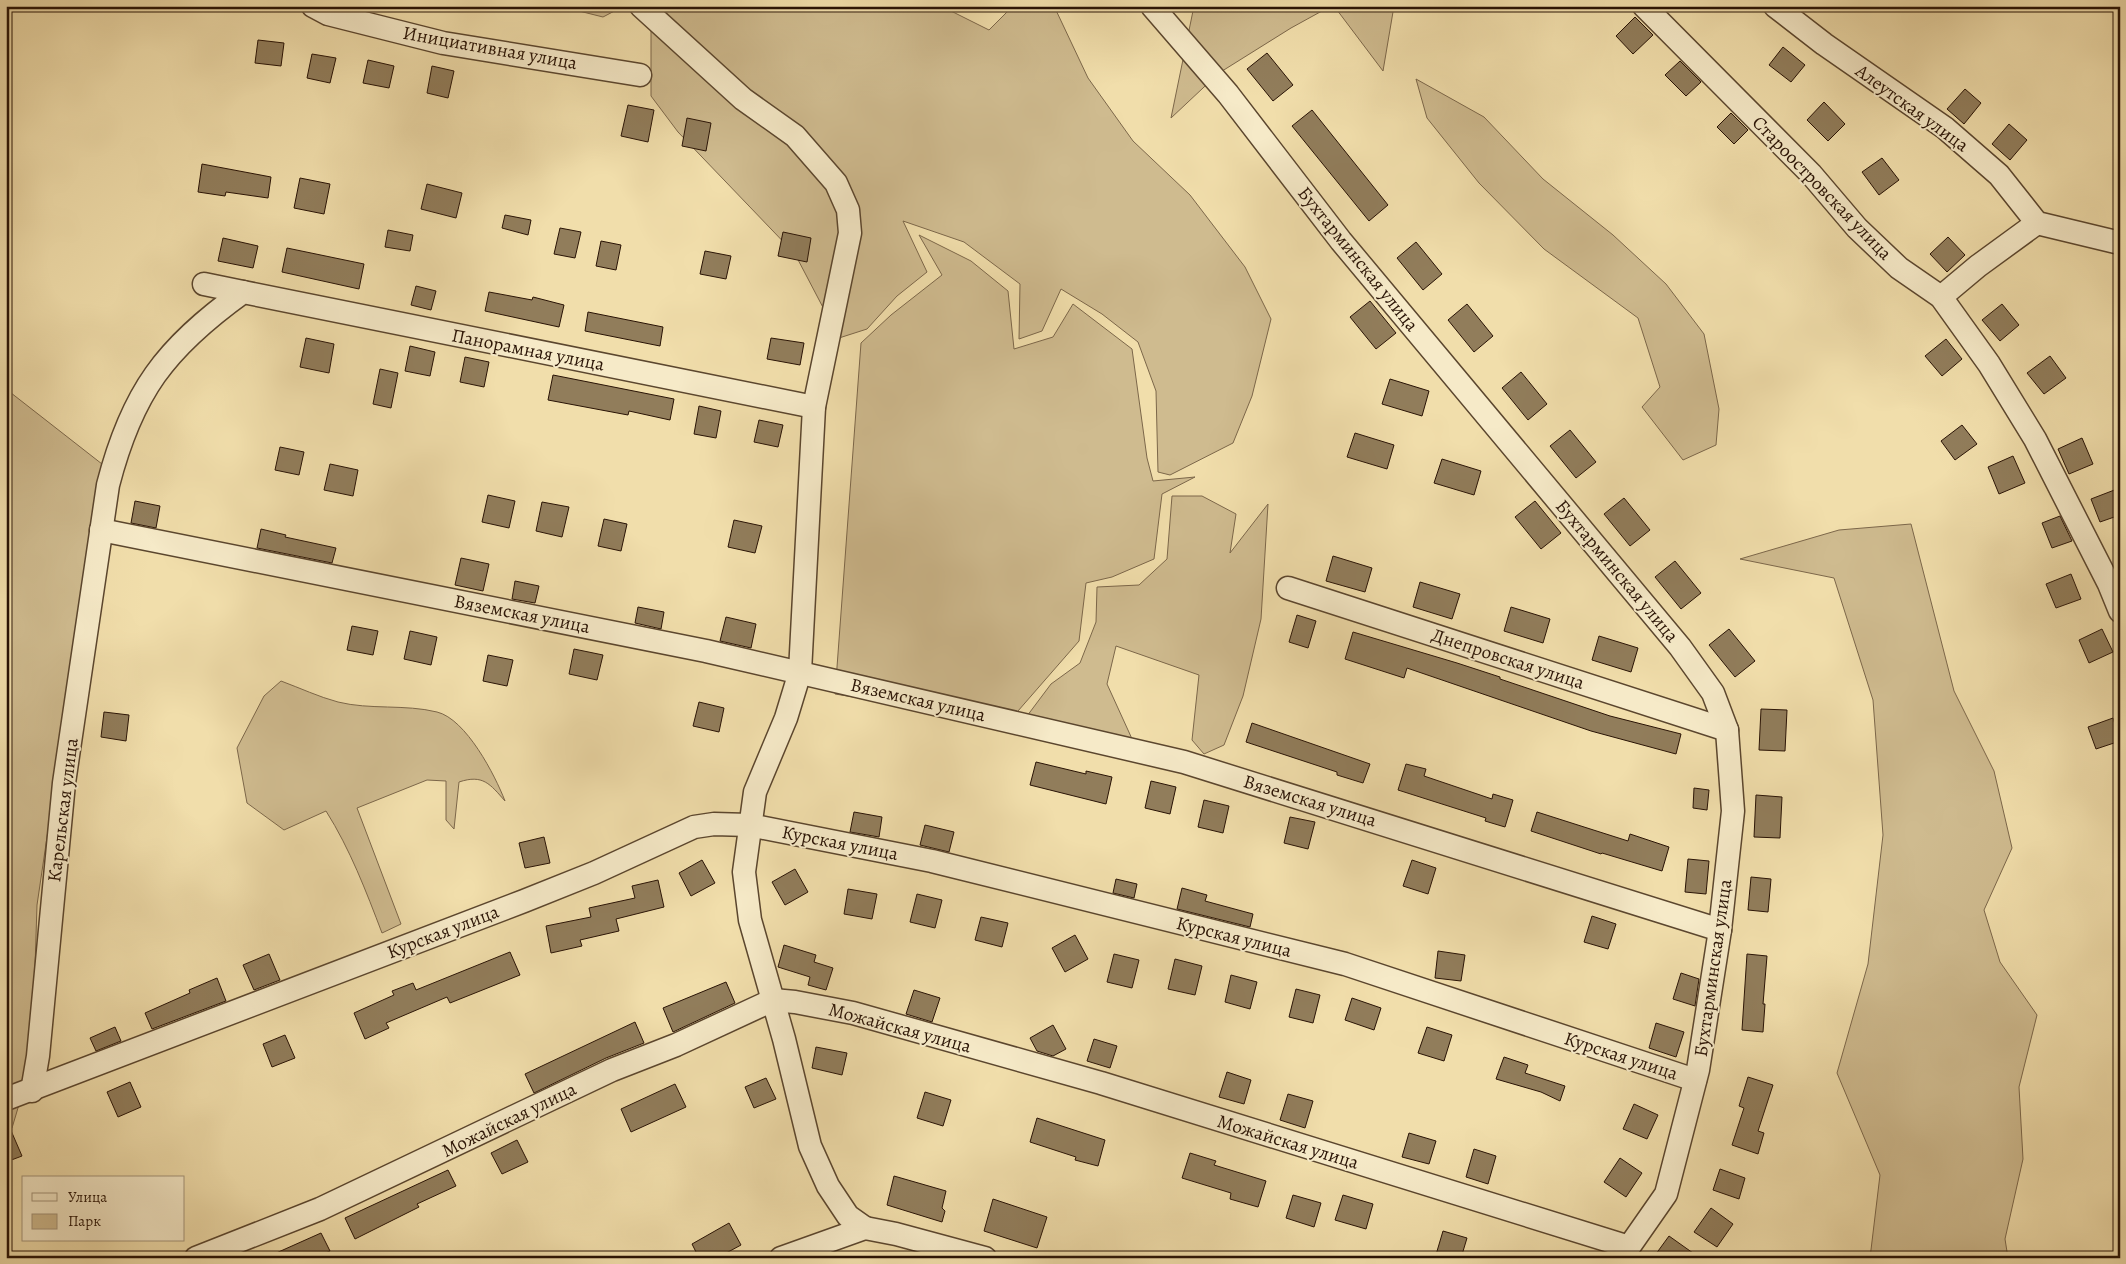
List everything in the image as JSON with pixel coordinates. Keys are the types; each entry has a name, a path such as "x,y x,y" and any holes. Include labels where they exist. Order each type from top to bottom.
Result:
{"street":[{"name":"Инициативная улица","path":"313,6 328,14 443,43 640,74"},
{"path":"642,6 743,99 795,136 836,183 848,210 850,233 814,407 800,672 786,718 755,792 744,872 750,920 784,1039 810,1146 828,1186 848,1216 865,1228 896,1234 984,1258"},
{"name":"Бухтарминская улица","path":"1152,6 1228,94 1347,249 1680,647 1713,693 1727,730 1733,811 1720,930 1695,1080 1666,1194 1631,1252"},
{"name":"Алеутская улица","path":"1776,6 1831,50 1945,128 1999,175 2037,223"},
{"name":"Староостровская улица","path":"1648,8 1811,174 1857,228 1899,268 1941,297 1989,364 2036,438 2109,584 2120,611"},
{"path":"1941,297 1978,266 2037,223 2120,244"},
{"name":"Панорамная улица","path":"204,284 814,407"},
{"path":"101,530 108,486 118,450 144,389 176,347 212,314 243,292"},
{"name":"Вяземская улица","path":"101,530 696,649 1184,762 1720,930"},
{"name":"Карельская улица","path":"32,1091 38,1056 64,783 101,530"},
{"name":"Днепровская улица","path":"1288,588 1727,730"},
{"name":"Курская улица","path":"6,1099 32,1091 594,874 694,827 714,824 750,825 932,861 1345,964 1695,1080"},
{"name":"Можайская улица","path":"196,1258 320,1209 612,1070 676,1045 773,1000 795,1002 853,1013 1091,1081 1631,1252"},
{"path":"781,1258 865,1228"}],"green space":[{"path":"574,6 624,6 603,17 575,10"},
{"path":"658,6 941,6 989,30 1013,6 1054,6 1088,78 1133,141 1190,195 1245,267 1271,319 1252,396 1233,443 1170,475 1158,472 1156,391 1138,342 1102,314 1061,289 1042,331 1019,339 1020,284 964,242 903,221 927,272 897,296 867,329 839,338 795,254 678,132 651,96 651,29"},
{"path":"1194,6 1331,6 1291,28 1219,73 1171,118"},
{"path":"1334,6 1394,6 1383,71"},
{"path":"1416,79 1484,117 1543,179 1613,235 1666,284 1704,334 1719,409 1716,445 1683,460 1642,407 1660,387 1638,318 1544,249 1479,183 1427,118"},
{"path":"919,235 971,261 1008,291 1014,349 1053,337 1073,304 1132,349 1147,458 1153,481 1195,477 1162,494 1154,559 1112,577 1086,583 1079,641 1011,719 989,719 835,694 861,343 891,315 942,275"},
{"path":"6,389 102,464 37,905 32,1061 12,1128 6,1131"},
{"path":"1172,496 1202,496 1236,514 1230,553 1268,504 1261,619 1243,696 1224,745 1204,754 1192,740 1199,675 1116,646 1107,684 1138,752 1021,724 1051,684 1080,663 1096,622 1097,587 1139,585 1167,559"},
{"path":"1911,524 1954,691 1994,771 2012,848 1984,910 2000,962 2037,1015 2019,1087 2023,1159 2005,1239 2008,1258 1870,1258 1880,1175 1837,1073 1868,964 1883,835 1873,700 1834,578 1740,559 1839,530"},
{"path":"281,681 338,702 362,706 413,708 437,712 448,717 469,736 478,749 487,763 505,801 485,782 474,779 459,782 454,829 446,820 446,781 427,780 357,808 401,924 382,933 350,855 326,811 284,830 247,803 237,748 264,696"}],"building":[{"path":"1635,17 1653,35 1633,54 1616,36"},
{"path":"258,40 284,43 281,66 255,63"},
{"path":"1783,47 1805,65 1791,82 1769,65"},
{"path":"1267,53 1293,85 1273,101 1247,69"},
{"path":"312,54 336,58 330,83 307,78"},
{"path":"368,60 394,66 389,88 363,83"},
{"path":"1680,61 1701,82 1686,96 1665,75"},
{"path":"432,66 454,71 448,98 427,93"},
{"path":"1965,89 1981,103 1964,124 1947,109"},
{"path":"1824,102 1845,124 1828,141 1807,120"},
{"path":"628,105 654,110 648,142 621,136"},
{"path":"1312,110 1388,205 1369,221 1292,126"},
{"path":"1731,113 1748,130 1734,144 1717,127"},
{"path":"687,118 711,123 706,151 682,146"},
{"path":"2009,124 2027,140 2010,160 1992,144"},
{"path":"1882,158 1899,180 1879,195 1862,172"},
{"path":"202,164 271,177 268,198 226,192 225,196 198,192"},
{"path":"300,178 330,184 324,214 294,208"},
{"path":"427,184 462,193 456,218 421,209"},
{"path":"505,215 531,220 528,235 502,228"},
{"path":"560,228 581,232 575,258 554,254"},
{"path":"388,230 413,235 410,251 385,247"},
{"path":"783,232 811,238 807,262 778,256"},
{"path":"1948,237 1965,255 1947,272 1930,254"},
{"path":"223,238 258,246 253,268 218,261"},
{"path":"601,241 621,245 616,270 596,266"},
{"path":"1416,242 1442,274 1423,290 1397,258"},
{"path":"287,248 364,264 359,289 282,272"},
{"path":"705,251 731,256 726,279 700,274"},
{"path":"416,286 436,291 431,310 411,305"},
{"path":"489,292 532,300 533,297 564,305 559,327 485,311"},
{"path":"1370,301 1396,333 1376,349 1350,317"},
{"path":"1467,304 1493,336 1474,352 1448,320"},
{"path":"2002,304 2019,325 2000,341 1982,320"},
{"path":"588,312 663,327 660,346 585,331"},
{"path":"306,338 334,344 329,373 300,367"},
{"path":"771,338 804,343 800,365 767,359"},
{"path":"1946,339 1962,359 1942,376 1925,356"},
{"path":"410,346 435,352 430,376 405,371"},
{"path":"2050,356 2066,378 2044,394 2027,373"},
{"path":"465,357 489,362 484,387 460,382"},
{"path":"380,369 398,373 391,408 373,404"},
{"path":"1521,372 1547,404 1528,420 1502,388"},
{"path":"553,375 674,399 670,420 629,411 628,415 548,400"},
{"path":"1390,379 1429,391 1422,416 1382,404"},
{"path":"699,406 721,411 716,438 694,434"},
{"path":"759,420 783,425 778,447 754,442"},
{"path":"1962,425 1977,444 1955,460 1941,441"},
{"path":"1570,430 1596,462 1576,478 1550,446"},
{"path":"1355,433 1394,445 1387,469 1347,457"},
{"path":"2082,438 2093,464 2069,474 2058,449"},
{"path":"280,447 304,452 299,475 275,470"},
{"path":"2013,456 2025,483 1999,494 1988,467"},
{"path":"1442,459 1481,471 1474,495 1434,483"},
{"path":"330,464 358,470 353,496 324,490"},
{"path":"2117,489 2120,497 2120,515 2100,522 2091,499"},
{"path":"488,495 515,501 509,528 482,522"},
{"path":"1624,498 1650,530 1630,546 1604,514"},
{"path":"135,501 160,506 156,528 131,523"},
{"path":"1535,501 1561,533 1541,549 1515,517"},
{"path":"542,502 569,507 562,537 536,531"},
{"path":"2060,516 2072,541 2052,548 2042,523"},
{"path":"604,519 627,524 621,551 598,546"},
{"path":"734,520 762,526 755,553 728,547"},
{"path":"261,529 286,535 285,537 336,548 332,563 257,548"},
{"path":"1333,556 1372,568 1365,592 1326,581"},
{"path":"461,558 489,564 483,591 455,585"},
{"path":"1675,561 1701,593 1681,609 1655,577"},
{"path":"2071,574 2081,599 2056,608 2046,584"},
{"path":"515,581 539,586 535,603 512,599"},
{"path":"1420,582 1460,594 1452,619 1413,607"},
{"path":"638,607 664,612 661,629 635,623"},
{"path":"1511,607 1550,619 1543,643 1504,631"},
{"path":"1297,615 1316,621 1308,648 1289,642"},
{"path":"726,617 756,624 751,648 720,641"},
{"path":"352,626 378,631 373,655 347,650"},
{"path":"1729,629 1755,661 1735,677 1709,645"},
{"path":"2102,629 2113,652 2089,663 2079,640"},
{"path":"410,631 437,637 431,665 404,659"},
{"path":"1353,632 1500,677 1500,679 1610,716 1681,734 1676,754 1591,731 1407,668 1404,678 1345,659"},
{"path":"1599,636 1638,648 1631,672 1592,660"},
{"path":"574,649 603,655 597,680 569,674"},
{"path":"488,655 513,660 507,686 483,681"},
{"path":"699,702 724,708 719,732 693,726"},
{"path":"1761,709 1787,710 1785,751 1759,750"},
{"path":"104,712 129,715 126,741 101,737"},
{"path":"2113,718 2120,741 2096,749 2088,727"},
{"path":"1252,723 1370,764 1363,783 1337,775 1337,772 1246,742"},
{"path":"1036,762 1086,774 1086,771 1112,777 1106,804 1030,785"},
{"path":"1406,764 1426,769 1424,776 1492,799 1493,794 1513,800 1505,827 1485,821 1486,818 1398,790"},
{"path":"1151,781 1176,787 1170,814 1145,808"},
{"path":"1694,788 1709,790 1707,810 1693,808"},
{"path":"1756,795 1782,797 1780,838 1754,837"},
{"path":"1204,800 1229,806 1223,833 1198,827"},
{"path":"854,812 882,817 879,837 850,832"},
{"path":"1537,812 1628,841 1630,834 1669,847 1662,871 1601,854 1531,831"},
{"path":"1290,817 1315,822 1308,849 1284,843"},
{"path":"925,825 954,832 949,852 920,845"},
{"path":"544,837 550,863 525,868 519,843"},
{"path":"1688,859 1709,861 1706,894 1685,892"},
{"path":"702,860 715,883 691,896 679,873"},
{"path":"1412,860 1436,868 1428,894 1403,886"},
{"path":"795,869 808,892 785,905 772,882"},
{"path":"1751,877 1771,879 1768,912 1748,910"},
{"path":"1116,879 1137,884 1134,898 1113,893"},
{"path":"658,880 664,907 616,919 619,931 580,940 582,946 551,953 546,926 591,917 589,908 635,898 632,886"},
{"path":"1182,888 1207,895 1205,901 1253,914 1250,927 1177,909"},
{"path":"848,889 877,894 872,919 844,914"},
{"path":"917,894 942,900 935,928 910,922"},
{"path":"1592,916 1616,924 1608,949 1584,942"},
{"path":"981,917 1008,923 1002,947 975,940"},
{"path":"1075,935 1088,959 1065,972 1052,948"},
{"path":"784,945 816,955 814,962 833,968 826,990 808,985 810,977 778,967"},
{"path":"1438,951 1465,955 1461,981 1435,978"},
{"path":"510,952 520,975 450,1003 447,997 386,1023 389,1028 365,1039 354,1013 394,995 392,991 413,983 416,990"},
{"path":"269,954 280,980 254,990 243,965"},
{"path":"1114,954 1139,960 1132,988 1107,982"},
{"path":"1747,954 1767,956 1763,1032 1742,1030"},
{"path":"1175,959 1202,966 1195,995 1168,989"},
{"path":"1681,973 1699,979 1695,1006 1673,999"},
{"path":"1231,975 1257,982 1250,1009 1225,1002"},
{"path":"217,978 226,1001 152,1029 145,1013 190,993 189,990"},
{"path":"726,982 735,1003 673,1032 663,1008"},
{"path":"1296,989 1320,995 1313,1023 1289,1017"},
{"path":"914,990 940,998 932,1022 906,1014"},
{"path":"1352,998 1381,1008 1374,1030 1345,1020"},
{"path":"635,1022 644,1043 606,1058 534,1093 525,1074"},
{"path":"1656,1023 1684,1032 1676,1057 1649,1048"},
{"path":"1053,1025 1066,1049 1053,1056 1037,1051 1030,1038"},
{"path":"115,1027 121,1041 96,1051 90,1038"},
{"path":"1427,1027 1452,1035 1444,1061 1418,1053"},
{"path":"285,1035 295,1058 272,1067 263,1044"},
{"path":"1094,1039 1117,1046 1110,1068 1087,1061"},
{"path":"816,1047 847,1053 842,1075 812,1068"},
{"path":"1504,1057 1528,1065 1525,1073 1565,1086 1560,1101 1541,1092 1496,1079"},
{"path":"1227,1072 1251,1080 1244,1104 1219,1097"},
{"path":"1748,1077 1773,1085 1758,1131 1764,1133 1758,1154 1732,1145 1744,1108 1739,1106"},
{"path":"766,1078 776,1099 754,1108 745,1087"},
{"path":"130,1082 141,1107 118,1117 107,1092"},
{"path":"675,1084 686,1107 631,1132 621,1109"},
{"path":"925,1092 951,1100 943,1126 917,1118"},
{"path":"1288,1094 1313,1101 1305,1128 1280,1120"},
{"path":"1634,1104 1658,1115 1647,1139 1623,1129"},
{"path":"1037,1118 1105,1140 1098,1166 1075,1160 1076,1157 1030,1142"},
{"path":"6,1119 22,1156 6,1162"},
{"path":"1409,1133 1436,1141 1429,1164 1402,1157"},
{"path":"517,1140 528,1162 502,1174 491,1153"},
{"path":"1474,1149 1496,1156 1488,1184 1466,1177"},
{"path":"1190,1153 1216,1161 1214,1165 1266,1181 1258,1207 1230,1199 1231,1193 1182,1178"},
{"path":"1620,1158 1642,1173 1626,1197 1604,1182"},
{"path":"1720,1169 1745,1178 1739,1199 1713,1190"},
{"path":"448,1170 456,1186 417,1204 419,1207 355,1239 345,1218"},
{"path":"894,1176 946,1191 942,1208 945,1211 942,1222 887,1205"},
{"path":"1293,1195 1321,1203 1314,1227 1286,1218"},
{"path":"1343,1195 1373,1204 1366,1229 1335,1220"},
{"path":"993,1199 1047,1217 1037,1248 984,1231"},
{"path":"1711,1208 1733,1224 1717,1247 1694,1232"},
{"path":"729,1223 741,1245 717,1258 699,1258 692,1244"},
{"path":"1443,1231 1467,1238 1461,1258 1435,1258"},
{"path":"321,1233 330,1251 314,1258 265,1258"},
{"path":"1669,1236 1700,1258 1653,1258"}]}
